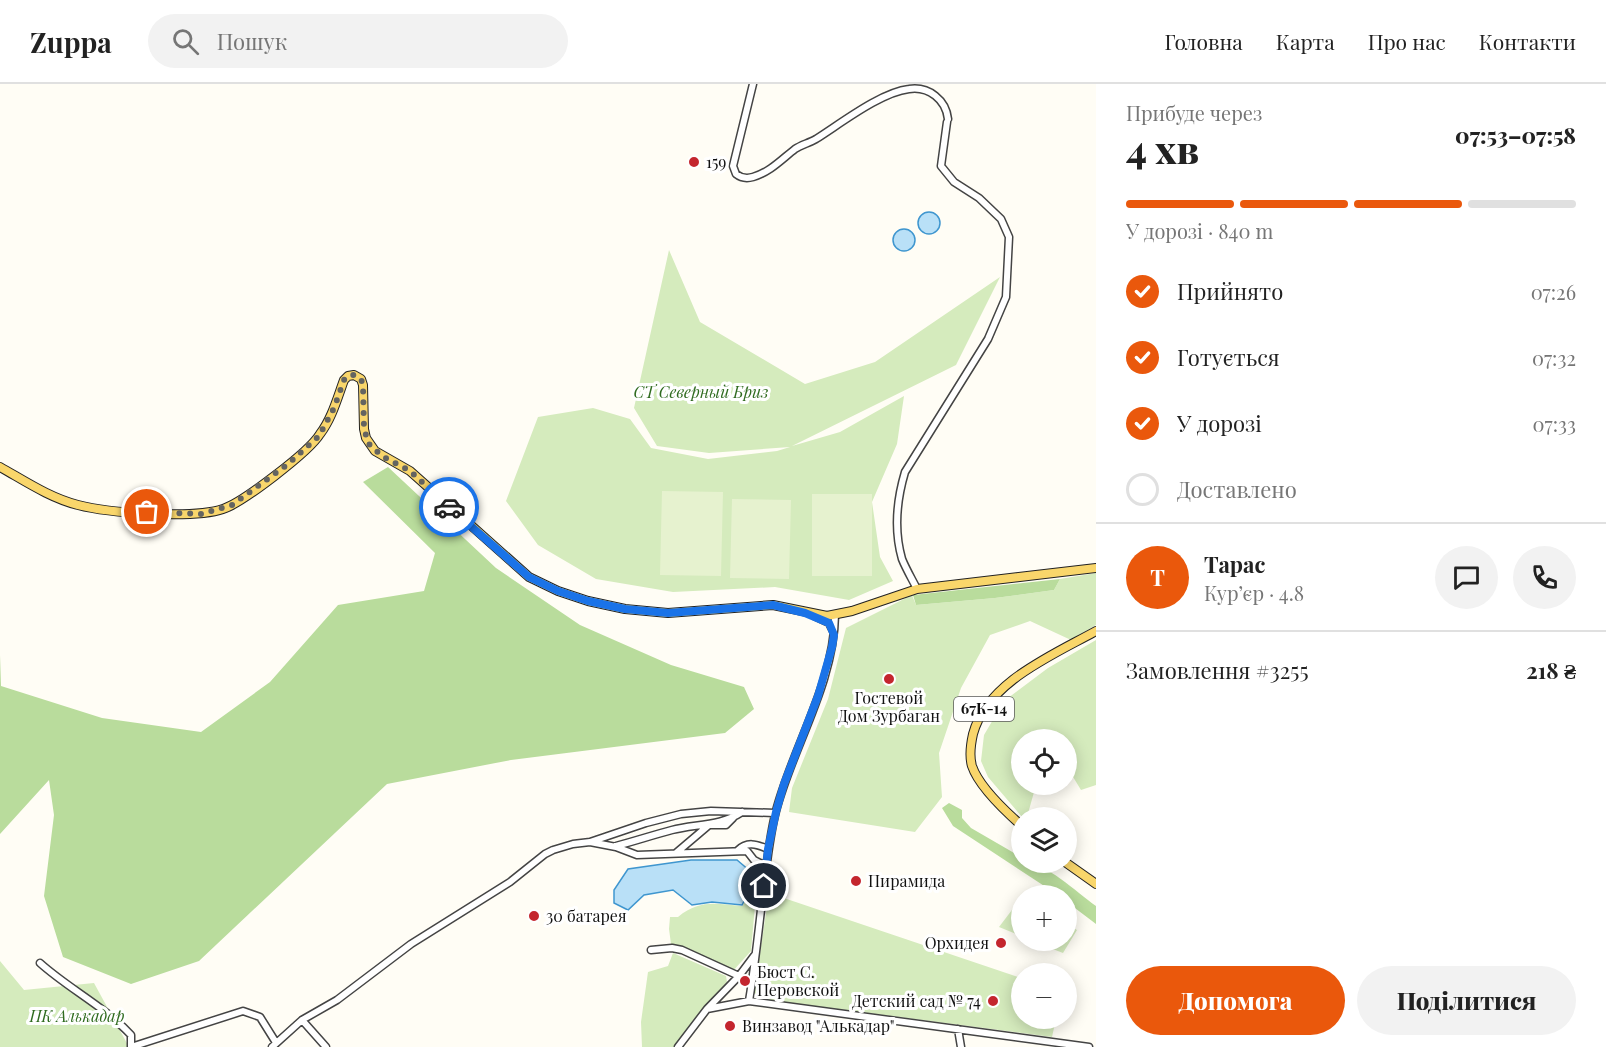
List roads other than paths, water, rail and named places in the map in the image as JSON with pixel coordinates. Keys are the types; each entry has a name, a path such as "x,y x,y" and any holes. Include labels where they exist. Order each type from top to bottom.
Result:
{"main road":[{"path":"0,467 78,506 183,514 214,512 232,505 251,493 312,444 327,424 344,380 354,375 361,379 363,385 364,429 366,438 375,451 410,471 518,569 545,586 588,601 645,611 690,612 773,605 827,616 917,589 1096,568"},
{"name":"67К-14","path":"1011,815 987,791 972,766 971,745 977,721 991,699 1013,680 1096,631"},
{"path":"1077,871 1096,884"}],"street":[{"path":"753,84 733,162 737,176 752,177 774,167 794,150 884,98 908,89 936,95 944,104 948,120 941,166 954,182 979,198 1001,219 1009,237 1006,297 988,339 905,472 898,497 902,558 917,589"},
{"path":"749,1001 768,849 776,813 784,784 818,696 834,635 840,621 852,610"},
{"path":"805,613 829,623 834,635"},
{"path":"834,635 835,615"},
{"path":"40,963 61,982 85,996 117,1021 130,1035 131,1047 243,1011 260,1017 274,1044 302,1020 337,1000 411,944 510,882 545,854 681,814 711,811 776,813"},
{"path":"616,846 674,830 726,825 742,812"},
{"path":"676,854 709,825"},
{"path":"590,842 616,846 637,855 747,851 754,860 766,866"},
{"path":"736,852 743,845 756,844 768,849"},
{"path":"651,950 672,948 682,950 739,976"},
{"path":"678,1047 707,1009 739,976 757,951"},
{"path":"707,1009 749,1001 1089,1047"},
{"path":"302,1020 326,1047"},
{"path":"958,1029 961,1047"}],"water":[{"path":"925,212 933,212 940,219 940,227 933,234 925,234 918,227 918,219"},
{"path":"904,229 912,232 915,240 912,248 904,251 896,248 893,240 896,232"},
{"path":"691,860 737,860 750,871 750,890 742,905 712,902 692,905 673,890 644,895 628,910 614,903 614,890 628,869"}],"place":[{"name":"159","path":"694,162"},
{"name":"Гостевой Дом Зурбаган","path":"889,679"},
{"name":"Пирамида","path":"856,881"},
{"name":"30 батарея","path":"534,916"},
{"name":"Орхидея","path":"1001,943"},
{"name":"Бюст С. Перовской","path":"745,981"},
{"name":"Детский сад № 74","path":"993,1001"},
{"name":"Винзавод \"Алькадар\"","path":"730,1026"}],"park label":[{"name":"СТ Северный Бриз","path":"701,392"},
{"name":"ПК Алькадар","path":"77,1016"}]}
